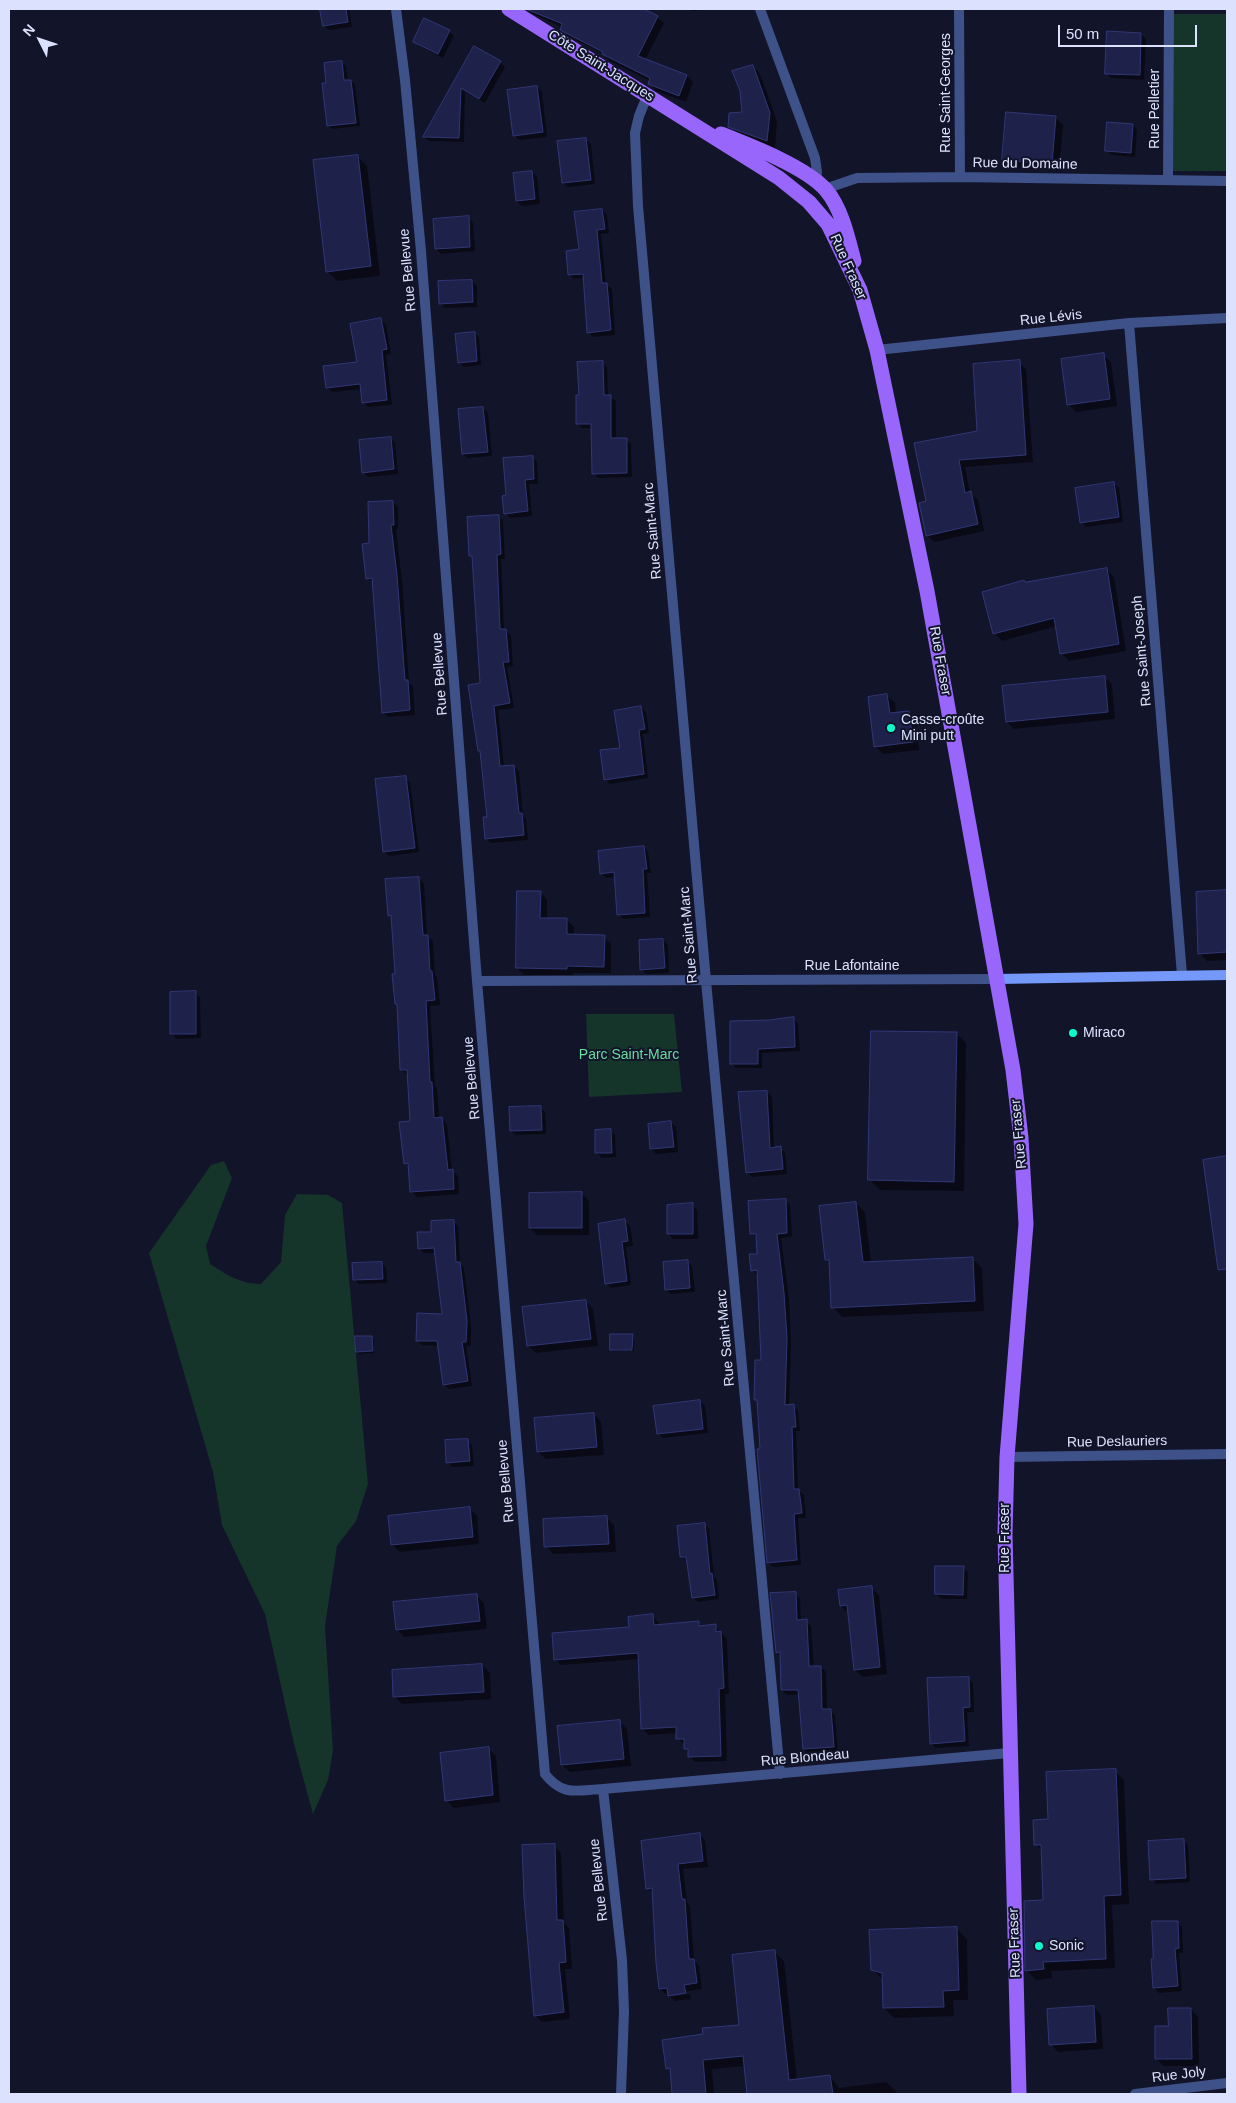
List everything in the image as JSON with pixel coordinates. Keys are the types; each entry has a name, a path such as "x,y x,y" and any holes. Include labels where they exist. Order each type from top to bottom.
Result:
{"main road":[{"name":"Côte Saint-Jacques","path":"509,9 648,94 779,178 809,202"},
{"name":"Côte Saint-Jacques","path":"693,123 798,169 820,185 844,225 860,290"},
{"name":"Rue Fraser","path":"809,202 828,224 860,290 877,350 927,591 998,979 1013,1070 1021,1138 1026,1224 1007,1457 1005,1543 1019,2094"},
{"name":"Rue Lafontaine","path":"998,979 1227,975"}],"street":[{"name":"Rue Bellevue","path":"396,9 405,80 421,251 477,981 545,1774 554,1786 565,1790 603,1789 622,1960 624,2011 621,2094"},
{"path":"760,9 815,158 820,185"},
{"name":"Rue Saint-Georges","path":"959,9 960,177"},
{"name":"Rue Pelletier","path":"1168,180 1169,9"},
{"name":"Rue Saint-Marc","path":"648,94 639,116 635,133 638,206 706,981 780,1774"},
{"name":"Rue du Domaine","path":"820,185 857,178 960,177 1227,180"},
{"name":"Rue Lévis","path":"877,350 1129,323 1227,318"},
{"name":"Rue Saint-Joseph","path":"1129,323 1182,975"},
{"name":"Rue Lafontaine","path":"477,981 998,979"},
{"name":"Rue Deslauriers","path":"1007,1457 1227,1454"},
{"name":"Rue Blondeau","path":"603,1789 1009,1753"},
{"name":"Rue Joly","path":"1135,2094 1227,2083"}],"green space":[{"path":"1170,14 1227,14 1227,171 1171,171"},
{"name":"Parc Saint-Marc","path":"586,1014 674,1014 682,1092 589,1097"},
{"path":"224,1161 232,1178 206,1246 210,1264 241,1281 261,1284 281,1262 285,1215 297,1194 328,1195 342,1203 368,1484 356,1521 337,1546 325,1626 333,1751 328,1780 313,1814 294,1744 265,1614 222,1525 213,1472 149,1253 211,1165"}],"building":[{"path":"320,9 346,9 348,22 323,26"},
{"path":"526,9 644,9 658,16 638,56 687,75 679,96 648,84 650,78 560,30 562,24"},
{"path":"424,18 450,30 438,54 413,42"},
{"path":"1107,31 1141,33 1140,75 1105,74"},
{"path":"474,46 501,61 479,99 461,88 459,138 423,137"},
{"path":"342,61 344,80 351,80 356,123 327,126 322,83 326,83 324,63"},
{"path":"753,65 770,113 767,141 728,127 729,113 742,112 740,91 732,71"},
{"path":"537,86 543,132 513,136 507,90"},
{"path":"1006,112 1056,116 1052,164 1002,160"},
{"path":"1107,122 1133,124 1131,153 1105,151"},
{"path":"586,138 591,180 562,183 557,141"},
{"path":"358,155 371,266 326,272 313,160"},
{"path":"532,171 535,199 516,201 513,173"},
{"path":"602,209 605,229 597,230 602,283 607,283 611,330 587,333 583,274 568,275 566,251 579,249 574,212"},
{"path":"469,216 470,247 435,249 433,219"},
{"path":"472,280 473,302 439,304 438,281"},
{"path":"381,318 387,349 382,350 387,400 362,403 360,384 326,388 323,366 357,362 350,324"},
{"path":"475,332 477,361 458,363 455,334"},
{"path":"1104,353 1110,399 1067,405 1061,359"},
{"path":"1020,360 1026,455 959,460 965,493 971,491 978,524 926,536 919,503 926,501 914,443 977,431 973,364"},
{"path":"603,361 604,395 611,395 611,438 627,438 627,473 592,474 591,424 576,424 576,395 579,395 577,362"},
{"path":"483,407 488,452 462,454 458,409"},
{"path":"391,437 394,469 362,473 359,440"},
{"path":"533,456 534,479 525,480 528,511 504,514 502,496 506,495 503,458"},
{"path":"1114,482 1119,517 1080,523 1075,488"},
{"path":"393,501 394,525 391,525 405,680 408,680 410,710 382,713 372,578 366,579 362,544 369,543 368,502"},
{"path":"499,515 501,554 497,555 500,629 506,629 509,662 503,662 510,703 494,706 500,766 514,765 519,813 522,813 524,835 485,839 483,817 487,817 480,751 478,751 468,685 480,683 472,556 469,556 467,517"},
{"path":"1107,568 1119,644 1060,654 1054,618 993,634 982,592 1024,580 1025,582"},
{"path":"1105,676 1108,712 1006,722 1002,686"},
{"name":"Casse-croûte Mini putt","path":"887,694 890,713 909,711 913,742 874,747 868,697"},
{"path":"641,706 645,729 639,730 644,774 604,780 600,750 620,748 614,711"},
{"path":"406,776 415,848 383,852 375,779"},
{"path":"644,846 647,869 643,869 645,913 617,915 614,872 600,874 598,851"},
{"path":"419,877 423,935 428,935 430,971 432,971 435,1000 426,1001 430,1082 432,1082 434,1118 442,1117 448,1170 453,1169 454,1189 410,1192 408,1163 404,1164 399,1122 410,1121 407,1070 400,1070 397,1004 395,1004 392,974 395,974 391,915 388,916 385,879"},
{"path":"1227,890 1227,952 1198,954 1196,892"},
{"path":"517,891 541,891 540,918 567,918 567,934 605,935 604,967 567,966 567,969 516,968"},
{"path":"663,939 665,968 640,970 639,940"},
{"path":"196,991 196,1034 170,1034 170,992"},
{"path":"794,1017 795,1047 758,1049 758,1064 730,1064 730,1021"},
{"path":"871,1031 957,1032 954,1182 868,1180"},
{"path":"767,1091 770,1148 781,1146 783,1169 746,1173 738,1092"},
{"path":"541,1106 542,1130 510,1131 509,1107"},
{"path":"671,1121 674,1147 650,1149 648,1124"},
{"path":"611,1129 612,1153 595,1153 595,1130"},
{"path":"1227,1156 1227,1269 1218,1270 1203,1160"},
{"path":"582,1192 582,1228 529,1228 529,1193"},
{"path":"786,1199 787,1233 777,1234 787,1338 785,1405 794,1404 796,1427 792,1427 794,1489 799,1489 802,1513 794,1514 797,1560 767,1563 757,1449 760,1449 757,1400 754,1400 755,1360 761,1360 757,1270 751,1271 749,1254 757,1254 756,1234 750,1234 748,1201"},
{"path":"856,1202 863,1262 973,1257 975,1301 831,1308 829,1260 825,1260 819,1206"},
{"path":"693,1203 693,1234 667,1234 667,1205"},
{"path":"625,1219 628,1241 622,1242 627,1281 605,1284 598,1224"},
{"path":"454,1220 456,1262 460,1262 467,1321 466,1342 462,1342 468,1381 443,1385 437,1341 416,1341 417,1313 442,1314 434,1248 418,1249 417,1232 431,1232 431,1221"},
{"path":"688,1260 690,1288 665,1290 663,1262"},
{"path":"382,1262 383,1279 353,1280 352,1263"},
{"path":"586,1300 591,1339 527,1346 522,1307"},
{"path":"610,1334 633,1334 632,1350 610,1350"},
{"path":"355,1336 372,1336 373,1351 356,1352"},
{"path":"700,1400 703,1429 657,1434 653,1406"},
{"path":"594,1413 597,1447 537,1452 534,1418"},
{"path":"468,1439 470,1461 446,1463 445,1440"},
{"path":"470,1507 473,1537 391,1545 388,1516"},
{"path":"607,1516 609,1544 544,1547 543,1519"},
{"path":"705,1523 710,1574 712,1573 715,1595 692,1598 686,1557 680,1557 677,1526"},
{"path":"935,1566 964,1566 963,1595 935,1594"},
{"path":"872,1586 880,1667 854,1670 847,1605 840,1606 838,1590"},
{"path":"796,1592 797,1620 807,1619 809,1666 821,1666 822,1709 831,1709 834,1747 803,1749 798,1690 781,1690 780,1652 776,1653 770,1593"},
{"path":"477,1594 480,1621 396,1630 393,1602"},
{"path":"653,1614 654,1625 699,1621 699,1626 716,1624 716,1632 721,1631 724,1688 719,1689 721,1756 688,1757 688,1749 684,1749 684,1739 676,1739 676,1727 641,1729 638,1653 554,1660 552,1633 629,1627 628,1617"},
{"path":"482,1664 484,1692 393,1697 392,1670"},
{"path":"969,1677 970,1707 963,1708 965,1741 930,1744 927,1678"},
{"path":"620,1720 624,1759 561,1765 557,1726"},
{"path":"489,1747 493,1795 445,1801 440,1753"},
{"path":"1116,1769 1121,1895 1104,1896 1106,1959 1043,1962 1044,1969 1025,1971 1024,1901 1043,1900 1041,1845 1034,1845 1033,1820 1048,1819 1046,1772"},
{"path":"700,1833 703,1861 678,1864 682,1899 685,1899 689,1959 694,1959 697,1983 684,1985 686,1993 668,1996 667,1988 659,1989 652,1888 646,1889 641,1841"},
{"path":"1184,1839 1186,1878 1150,1880 1148,1841"},
{"path":"555,1844 557,1920 563,1920 566,1962 559,1963 564,2012 534,2016 524,1897 522,1845"},
{"path":"1152,1921 1178,1921 1179,1948 1175,1949 1178,1986 1153,1988 1151,1959 1153,1958"},
{"path":"957,1927 959,1990 943,1991 944,2007 883,2008 882,1973 871,1970 869,1930"},
{"path":"775,1950 789,2080 830,2075 833,2094 747,2094 743,2056 703,2060 706,2094 672,2094 670,2068 666,2069 662,2040 703,2034 702,2028 739,2025 732,1955"},
{"path":"1094,2006 1096,2042 1049,2045 1047,2009"},
{"path":"1168,2008 1191,2008 1192,2059 1155,2059 1155,2026 1168,2026"}],"place":[{"name":"Casse-croûte Mini putt","path":"891,728"},
{"name":"Miraco","path":"1073,1033"},
{"name":"Sonic","path":"1039,1946"}]}
